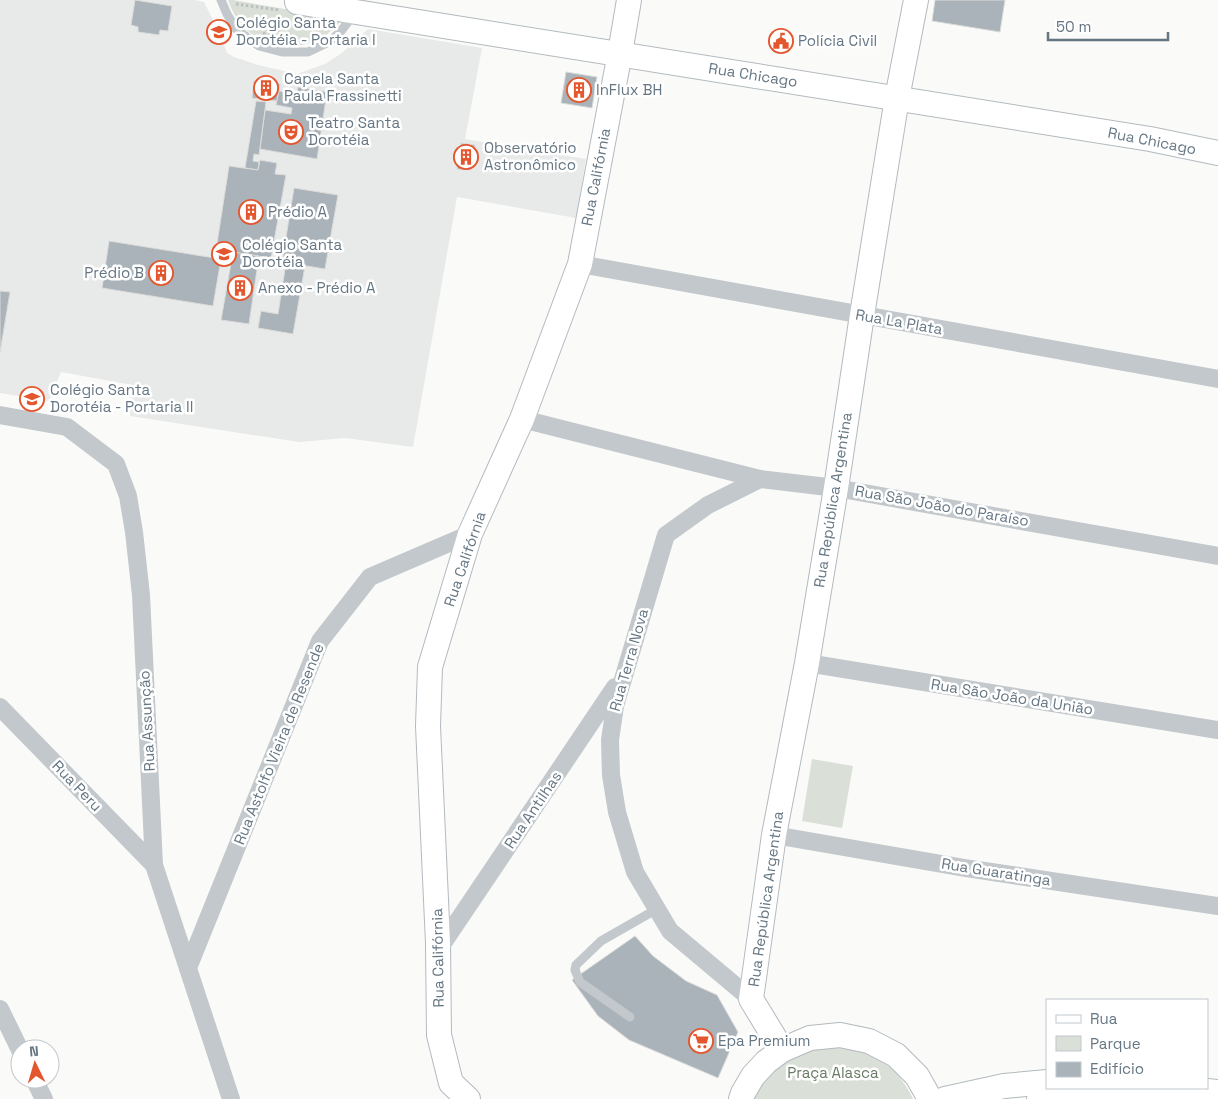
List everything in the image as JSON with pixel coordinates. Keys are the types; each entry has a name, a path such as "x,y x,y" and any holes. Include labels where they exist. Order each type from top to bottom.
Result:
{"street":[{"name":"Rua Califórnia","path":"468,1099 451,1082 439,1035 438,943 428,726 430,667 470,534 522,419 580,264 629,0"},
{"name":"Rua República Argentina","path":"751,999 774,836 807,663 897,98 916,0"},
{"name":"Rua Chicago","path":"296,6 356,12 620,53 1150,139 1218,153"},
{"name":"Rua La Plata","path":"580,264 1218,379"},
{"name":"Rua Assunção","path":"0,415 68,427 116,464 128,496 134,532 140,595 154,865 231,1099"},
{"name":"Rua São João do Paraíso","path":"522,419 760,479 836,488 1218,556"},
{"name":"Rua Terra Nova","path":"760,479 708,505 666,535 614,706 610,740 617,812 635,872 670,931 751,999 782,1050"},
{"name":"Rua Astolfo Vieira de Resende","path":"188,968 320,641 370,577 470,534"},
{"name":"Rua São João da União","path":"807,663 1218,730"},
{"name":"Rua Antilhas","path":"438,943 445,940 624,674"},
{"name":"Rua Peru","path":"0,708 154,865"},
{"name":"Rua Guaratinga","path":"774,836 965,868 1218,906"},
{"path":"0,1009 15,1039"},
{"path":"741,1099 753,1076 766,1062 782,1050 810,1038 840,1035 869,1041 896,1054 917,1076 930,1099"},
{"path":"945,1099 1004,1086 1046,1082"},
{"path":"1189,1089 1218,1092"},
{"path":"1039,1099 1104,1092 1168,1099"}],"lane":[{"path":"221,0 236,30 259,46 282,52 308,52 329,42 341,31 356,12"},
{"path":"630,1017 580,982 575,970 576,965 602,941 656,909"}],"path":[{"path":"234,3 235,8"},
{"path":"266,38 260,35 273,32 296,6"}],"shaded area":[{"name":"Colégio Santa Dorotéia","path":"0,0 195,0 204,2 227,53 258,65 297,74 325,64 342,53 368,29 482,48 465,139 586,159 576,218 457,197 413,447 345,438 299,442 130,416 132,385 61,372 49,401 0,393"}],"green space":[{"path":"228,0 343,19 329,33 316,41 293,46 282,45 270,43 249,32 237,18"},
{"path":"812,759 853,766 842,828 802,821"},
{"name":"Praça Alasca","path":"826,1047 859,1051 879,1060 896,1073 913,1099 752,1099 772,1069 801,1052"}],"building":[{"path":"135,0 172,6 168,31 160,30 159,35 138,32 138,27 131,25"},
{"path":"935,0 1005,0 1000,32 932,21"},
{"name":"InFlux BH","path":"566,72 597,77 592,108 561,103"},
{"name":"Capela Santa Paula Frassinetti","path":"254,81 280,84 277,101 252,98"},
{"name":"Teatro Santa Dorotéia","path":"298,87 327,92 317,159 260,149 265,110 291,114 292,108 276,105 279,91 296,94"},
{"path":"256,101 266,102 259,155 254,154 253,161 259,162 258,170 245,168"},
{"name":"Observatório Astronômico","path":"461,143 475,145 471,170 457,169"},
{"name":"Prédio A","path":"260,160 277,163 275,174 286,175 271,258 216,250 229,166 258,170"},
{"path":"294,188 338,195 325,269 282,262"},
{"name":"Prédio B","path":"109,241 221,259 213,306 102,288"},
{"name":"Anexo - Prédio A","path":"233,252 259,256 249,324 221,320"},
{"path":"286,263 305,266 293,334 258,328 261,311 278,314"},
{"path":"0,291 10,292 0,352"},
{"path":"0,291 10,292 0,352"},
{"path":"635,936 653,956 686,981 717,995 738,1032 718,1078 629,1040 598,1016 572,980"}],"place":[{"name":"Colégio Santa Dorotéia - Portaria I","path":"219,32"},
{"name":"Polícia Civil","path":"781,41"},
{"name":"Capela Santa Paula Frassinetti","path":"266,88"},
{"name":"InFlux BH","path":"579,90"},
{"name":"Teatro Santa Dorotéia","path":"291,132"},
{"name":"Observatório Astronômico","path":"466,157"},
{"name":"Prédio A","path":"251,212"},
{"name":"Colégio Santa Dorotéia","path":"224,254"},
{"name":"Prédio B","path":"161,273"},
{"name":"Anexo - Prédio A","path":"240,288"},
{"name":"Colégio Santa Dorotéia - Portaria II","path":"32,399"},
{"name":"Epa Premium","path":"701,1041"}]}
